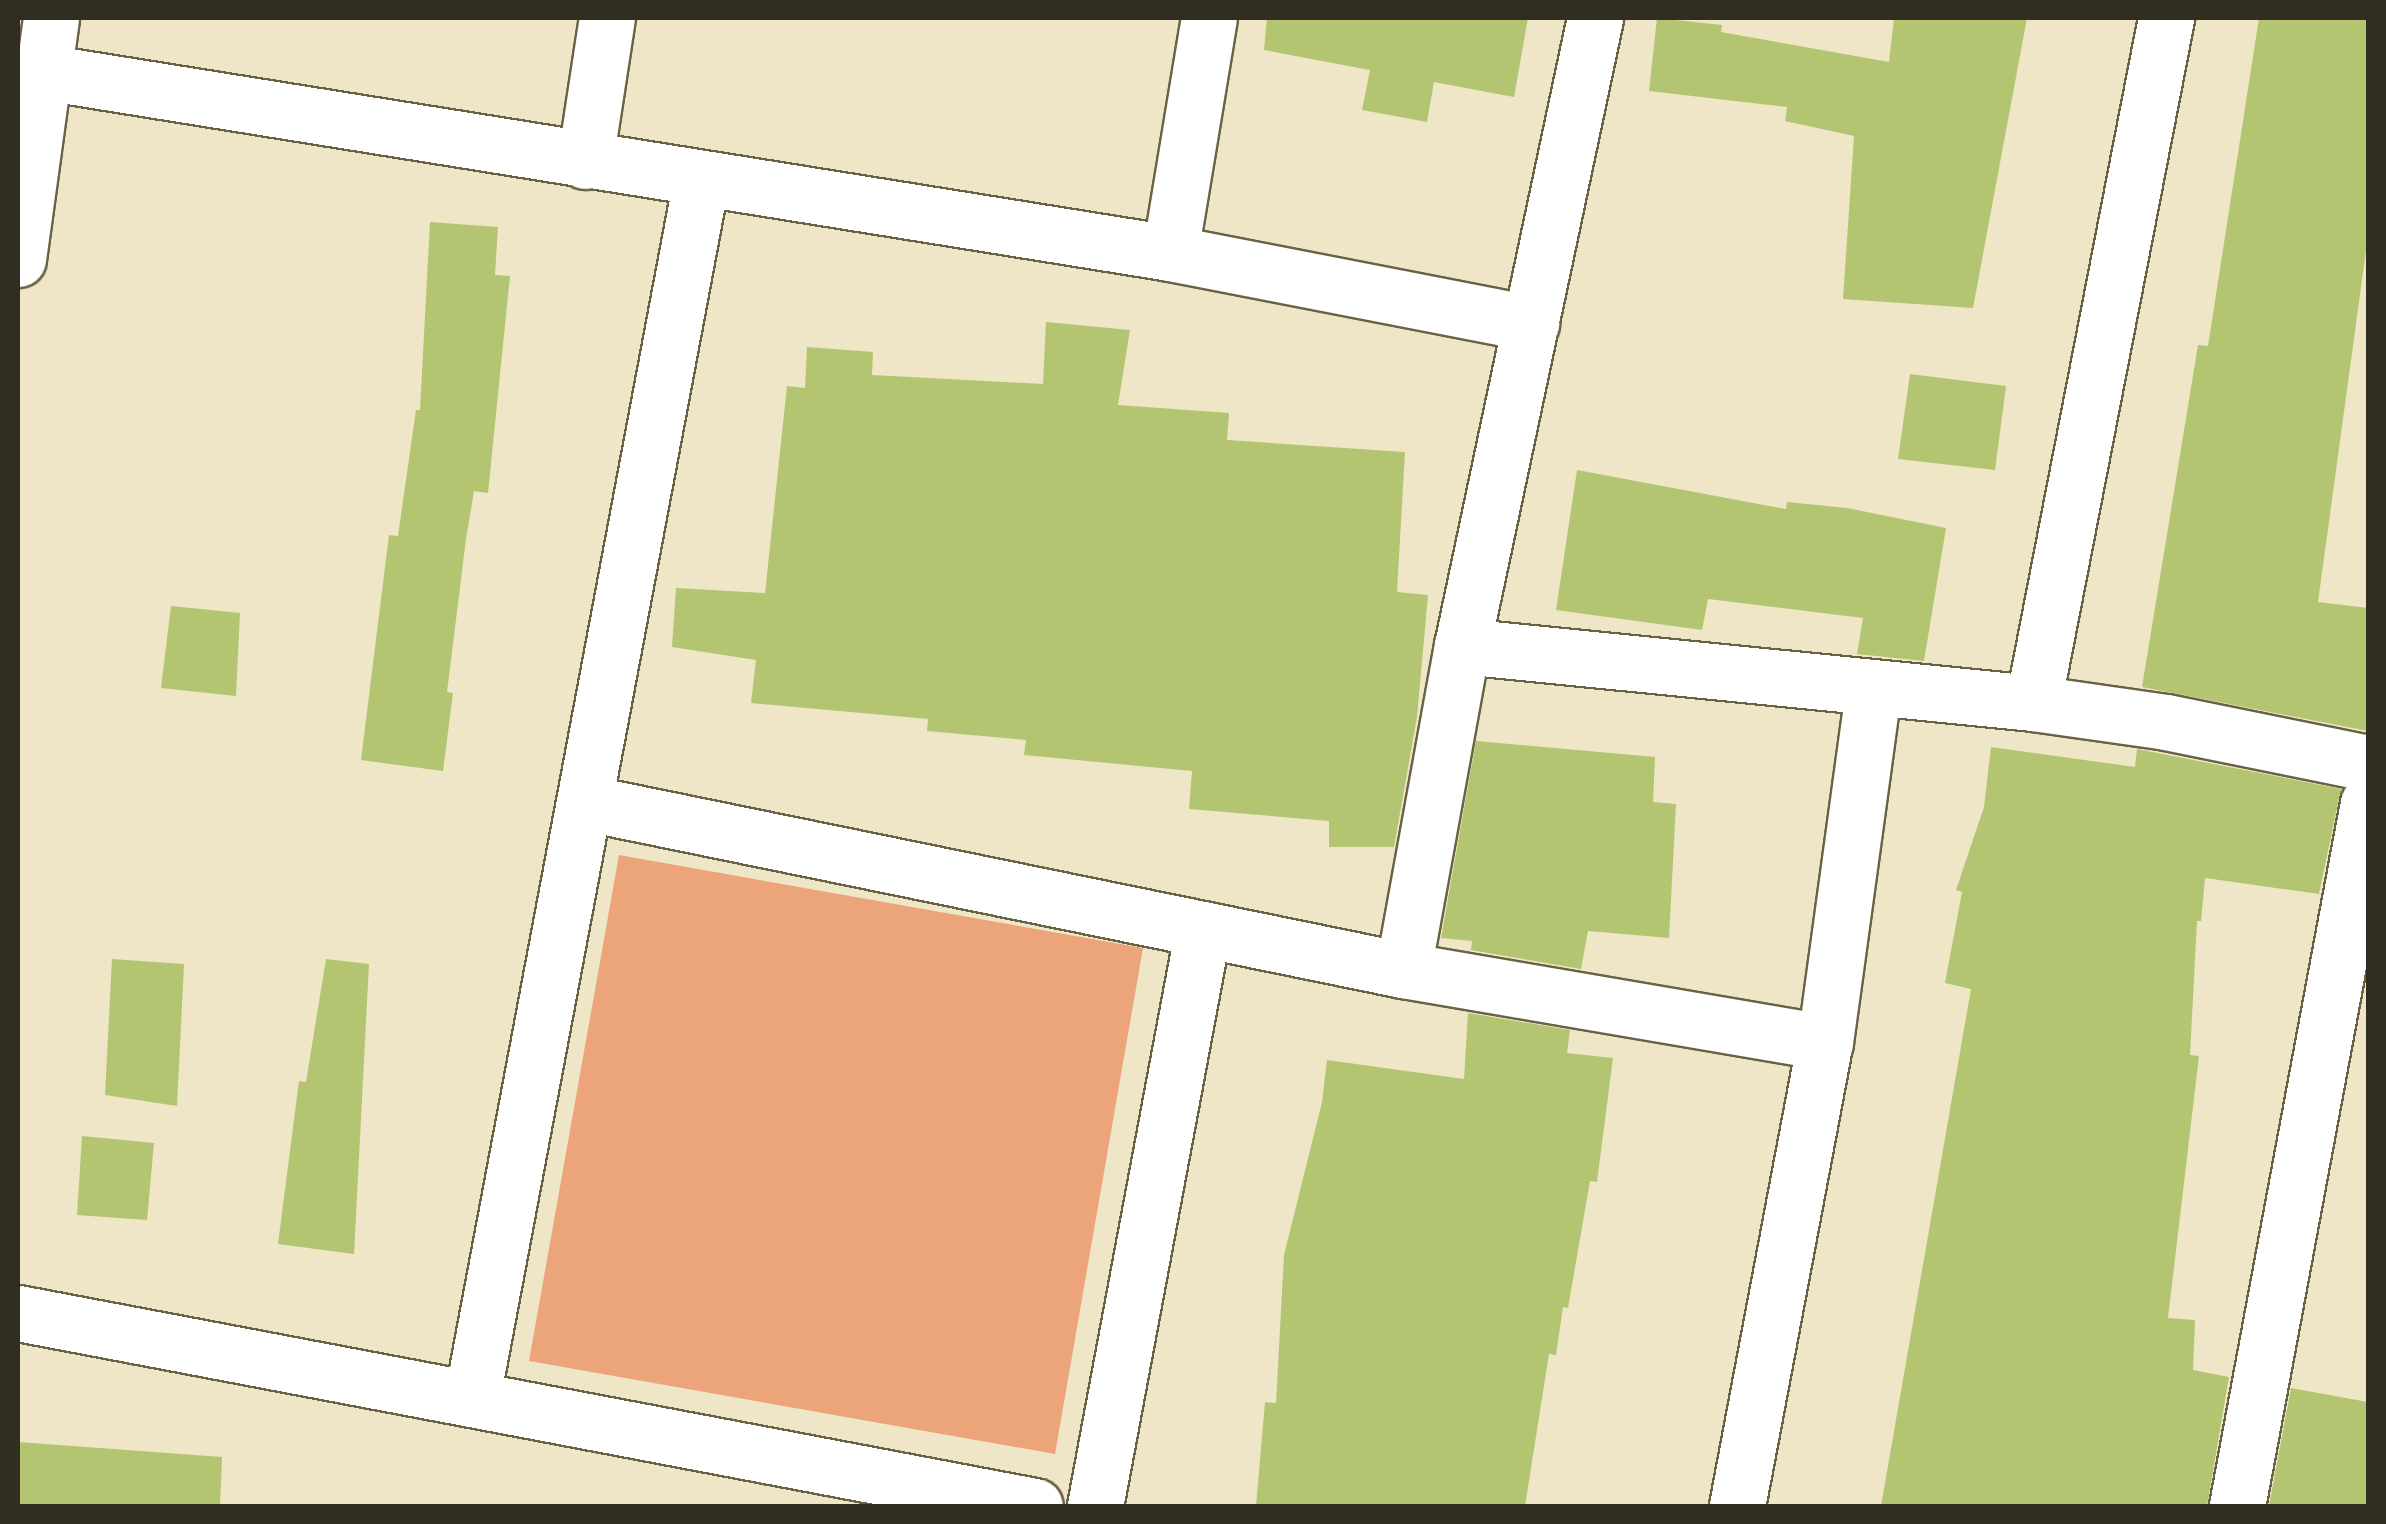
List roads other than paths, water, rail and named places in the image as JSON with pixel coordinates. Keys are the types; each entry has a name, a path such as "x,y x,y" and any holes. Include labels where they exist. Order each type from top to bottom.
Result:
{"street":[{"path":"18,258 51,18"},
{"path":"586,161 607,18"},
{"path":"1170,253 1209,18"},
{"path":"1403,970 1462,646 1595,18"},
{"path":"2033,704 2166,18"},
{"path":"44,72 1170,253 1531,322"},
{"path":"472,1397 701,180"},
{"path":"1462,646 2033,704 2166,722 2368,763"},
{"path":"1737,1506 1825,1042 1873,690"},
{"path":"586,803 1403,970 1825,1042"},
{"path":"2237,1506 2368,803"},
{"path":"1095,1506 1203,929"},
{"path":"18,1313 1034,1506"}]}
